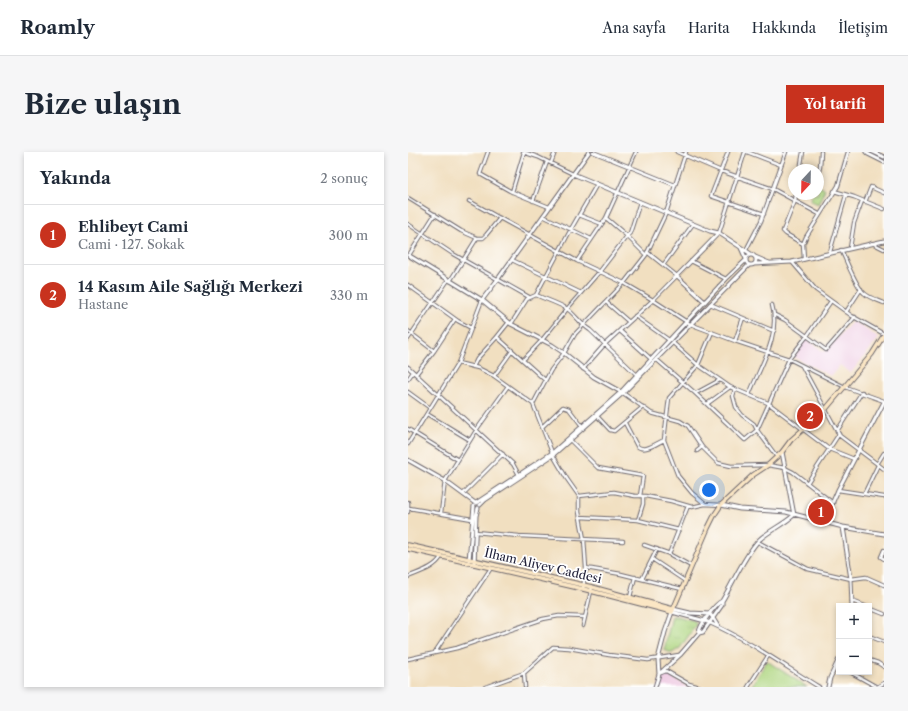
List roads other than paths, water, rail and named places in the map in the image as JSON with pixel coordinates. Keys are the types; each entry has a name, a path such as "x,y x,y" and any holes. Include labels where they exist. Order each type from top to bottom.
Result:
{"main road":[{"path":"673,610 715,514 722,505 753,475 768,465 782,452 791,440 825,410 872,354 884,334"},
{"name":"İlham Aliyev Caddesi","path":"408,545 469,561"},
{"name":"İlham Aliyev Caddesi","path":"408,549 474,562 630,597 673,610"},
{"name":"İlham Aliyev Caddesi","path":"474,562 491,568 583,587"},
{"name":"İlham Aliyev Caddesi","path":"592,589 673,610"}],"street":[{"path":"488,152 480,174 512,192 549,207"},
{"path":"512,192 525,152 618,193 693,224 719,233 746,250 754,257 756,261 754,264"},
{"path":"551,163 555,152"},
{"path":"408,444 458,363 482,300 589,152"},
{"path":"593,152 675,185"},
{"path":"577,261 606,218 636,152"},
{"path":"677,152 773,189 819,214"},
{"path":"728,152 711,196 764,214"},
{"path":"583,369 605,344 653,300 719,233 746,152 781,165"},
{"path":"746,250 764,214 786,152"},
{"path":"801,164 803,152"},
{"path":"820,164 821,152"},
{"path":"804,259 803,244 810,227 838,186 848,152 844,152"},
{"path":"866,152 884,162"},
{"path":"873,152 883,157 884,152"},
{"path":"533,404 545,380 575,334 624,283 646,255 666,213 685,154"},
{"path":"534,201 548,161"},
{"path":"536,295 559,250 598,184"},
{"path":"850,248 854,223 871,187 884,192"},
{"path":"834,191 864,201 884,210"},
{"path":"830,252 846,195"},
{"path":"408,198 461,231 477,238 483,238 500,218"},
{"path":"469,201 577,261 624,283 690,324 789,359 845,387 884,401 838,490 824,522"},
{"path":"795,201 783,231 803,244"},
{"path":"523,360 542,340 628,236 640,202"},
{"path":"435,214 409,255 482,300 510,323 564,353 602,382 652,413 680,421 688,426 702,447 718,463 722,465 739,466 768,465 785,468 833,503"},
{"path":"579,215 602,224"},
{"path":"543,216 591,239"},
{"path":"606,218 628,236 646,255"},
{"path":"408,224 453,254 530,297"},
{"path":"664,264 693,224"},
{"path":"408,339 464,260 477,238"},
{"path":"474,562 476,516 478,508 484,500 570,440 656,360 710,303 749,265 792,262 884,240"},
{"path":"872,243 884,249"},
{"path":"740,246 749,265"},
{"path":"841,250 861,290 872,298 884,302"},
{"path":"647,252 664,264 705,302"},
{"path":"638,376 651,359 749,256 771,264"},
{"path":"512,260 580,293"},
{"path":"691,261 726,279"},
{"path":"792,262 816,290 846,312 884,334"},
{"path":"408,285 455,319 471,328"},
{"path":"846,312 861,290"},
{"path":"473,367 477,359 510,323 520,308 530,297 536,295 567,308 583,325 638,376"},
{"path":"656,360 696,393 745,440 757,430 789,359 831,301"},
{"path":"606,302 629,322"},
{"path":"710,303 774,331"},
{"path":"749,395 768,352 774,331 775,315 772,305"},
{"path":"775,315 785,320 826,350 855,317"},
{"path":"635,316 669,340"},
{"path":"735,341 743,318"},
{"path":"416,374 434,351 455,319"},
{"path":"408,331 434,351"},
{"path":"620,331 651,359"},
{"path":"704,504 692,493 678,476 664,440 669,398 698,365 712,332"},
{"path":"498,337 545,380"},
{"path":"673,343 698,365 720,380 735,389 768,403 829,449 855,459"},
{"path":"494,376 512,350"},
{"path":"458,363 473,367 494,376 533,404 552,454 566,479 578,496 584,539 586,568 583,587"},
{"path":"802,365 839,434 884,469"},
{"path":"408,367 503,454 513,464 519,475"},
{"path":"408,379 413,372"},
{"path":"696,393 720,380"},
{"path":"441,513 445,481 477,429 508,386"},
{"path":"707,404 730,386"},
{"path":"735,389 733,396 736,407 742,415 754,424 777,456"},
{"path":"408,392 430,408"},
{"path":"837,431 862,392"},
{"path":"469,561 472,519 475,504 552,454 582,426 622,393"},
{"path":"542,427 565,407 569,409 582,426"},
{"path":"597,416 612,431 614,431 643,407"},
{"path":"427,414 470,440"},
{"path":"625,423 640,449 644,449 664,440"},
{"path":"408,429 458,460"},
{"path":"807,483 839,434"},
{"path":"570,440 598,468 643,476 641,496 643,504 638,520"},
{"path":"697,451 702,447"},
{"path":"782,452 794,515"},
{"path":"864,494 884,453"},
{"path":"463,494 503,454"},
{"path":"408,460 445,481 475,504 480,505"},
{"path":"838,490 884,497"},
{"path":"578,496 614,492 670,501 692,507 704,504 722,505 740,509 786,512 843,528 884,534"},
{"path":"408,502 408,512"},
{"path":"475,504 476,509 478,508"},
{"path":"669,554 688,506"},
{"path":"409,508 472,519"},
{"path":"659,674 680,655 699,633 703,632 710,623 722,605 722,602 751,551 758,542 773,529 785,523 794,515"},
{"path":"580,517 638,520 679,530"},
{"path":"843,528 851,579 852,601 857,603"},
{"path":"476,532 519,536 624,541"},
{"path":"758,542 808,569 851,579 866,577 884,585"},
{"path":"644,545 669,554 691,566"},
{"path":"642,579 657,549"},
{"path":"884,550 881,557 884,559"},
{"path":"408,577 432,566 441,556"},
{"path":"652,559 685,581"},
{"path":"434,652 491,568"},
{"path":"586,568 642,579 682,589"},
{"path":"630,597 635,578"},
{"path":"583,626 592,589"},
{"path":"699,633 699,630 718,603 722,602"},
{"path":"872,609 884,614"},
{"path":"673,610 710,614"},
{"path":"673,610 718,626 819,687"},
{"path":"654,687 659,674 658,659 665,632 673,610"},
{"path":"710,614 718,626"},
{"path":"408,659 457,648 542,619 559,616 585,617"},
{"path":"872,637 884,640"},
{"path":"485,687 524,673 553,647 648,660 680,655"},
{"path":"748,687 768,656"},
{"path":"872,661 884,666"},
{"path":"828,687 830,678 836,668"},
{"path":"659,674 666,671 689,684 700,687"},
{"path":"524,673 525,687"},
{"path":"855,675 877,687 884,684"}],"place":[{"name":"14 Kasım Aile Sağlığı Merkezi","path":"810,416"},
{"name":"Ehlibeyt Cami","path":"821,512"}]}
